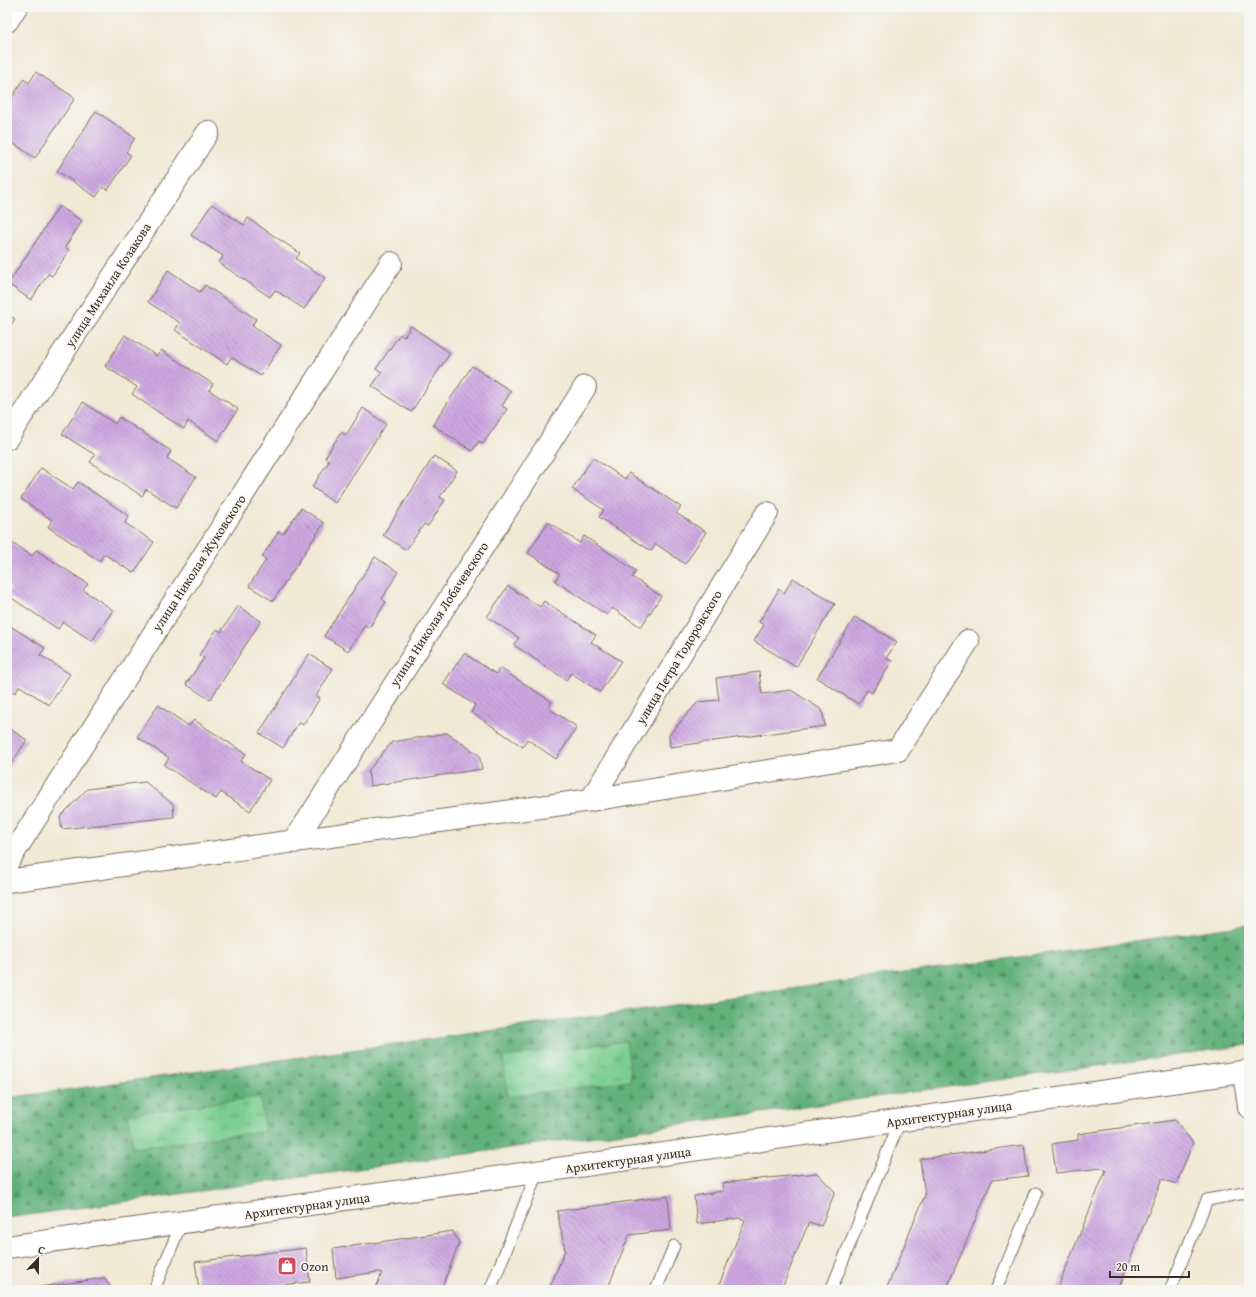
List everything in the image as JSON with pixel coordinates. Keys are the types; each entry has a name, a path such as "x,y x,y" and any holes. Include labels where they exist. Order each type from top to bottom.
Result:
{"street":[{"path":"7,21 16,7"},
{"name":"улица Михаила Козакова","path":"7,438 208,132"},
{"name":"улица Николая Жуковского","path":"7,863 391,263"},
{"name":"улица Николая Лобачевского","path":"294,842 585,387"},
{"name":"улица Петра Тодоровского","path":"591,800 767,513"},
{"path":"7,881 591,800 898,750 968,641"},
{"path":"1246,1072 1249,1107"},
{"name":"Архитектурная улица","path":"7,1248 1246,1072"}],"lane":[{"path":"831,1290 900,1121"},
{"path":"490,1290 537,1173"},
{"path":"1170,1290 1207,1200 1249,1192"},
{"path":"996,1290 1036,1193"},
{"path":"154,1290 181,1224"},
{"path":"656,1290 674,1246"}],"green space":[{"path":"1249,925 1249,1045 7,1218 7,1098"},
{"path":"626,1041 631,1081 508,1097 503,1057"},
{"path":"260,1097 265,1131 133,1148 129,1114"}],"building":[{"path":"36,72 75,98 35,158 7,139 7,105 24,79 29,83"},
{"path":"96,111 135,138 126,152 131,155 108,190 103,187 96,197 57,171"},
{"path":"212,204 244,225 248,218 300,253 296,259 325,278 304,309 275,290 270,297 219,263 223,256 191,235"},
{"path":"59,206 82,221 65,247 69,250 61,263 52,276 48,274 31,300 8,284"},
{"path":"168,270 200,292 205,285 256,319 252,326 281,345 261,376 231,357 227,364 175,330 180,323 148,302"},
{"path":"7,314 15,319 7,331"},
{"path":"411,326 450,353 411,412 372,386 382,372 376,369 400,334 404,337"},
{"path":"125,335 157,356 161,350 213,384 209,390 238,409 218,441 188,421 184,429 158,412 132,394 137,387 105,366"},
{"path":"472,366 511,391 502,406 507,409 483,444 479,441 472,451 433,425"},
{"path":"83,402 115,424 119,417 171,451 167,458 196,477 176,508 146,489 142,496 90,462 95,455 62,434"},
{"path":"363,408 386,424 335,503 312,487 329,461 325,458 341,432 346,435"},
{"path":"434,456 457,471 440,497 445,500 428,526 424,524 406,550 383,535"},
{"path":"593,458 625,479 629,473 681,507 676,513 706,532 685,564 656,544 651,551 599,517 604,510 572,489"},
{"path":"41,468 73,489 78,482 129,516 125,523 154,542 134,573 104,554 100,561 48,527 52,520 21,499"},
{"path":"301,508 324,523 273,601 249,586 266,560 262,557 279,531 283,534"},
{"path":"548,522 580,543 584,536 636,571 632,577 661,596 641,627 612,608 607,615 555,581 560,574 528,553"},
{"path":"7,540 32,556 36,550 88,584 83,590 113,610 92,641 63,622 58,629 7,595 11,588 7,585"},
{"path":"375,557 398,572 382,599 386,602 369,628 365,625 348,651 324,636"},
{"path":"793,578 835,604 796,667 754,641 764,625 759,622 779,589 784,593"},
{"path":"508,586 540,607 544,601 596,635 591,642 621,661 600,692 571,673 566,680 514,645 519,638 487,617"},
{"path":"238,606 261,621 210,700 186,684 204,658 199,655 217,629 221,632"},
{"path":"855,617 897,642 886,658 892,661 872,693 867,690 858,704 817,678"},
{"path":"7,624 45,648 40,655 70,674 49,705 20,686 15,693 7,688"},
{"path":"464,653 496,674 500,668 552,702 548,708 577,727 556,759 527,739 523,747 471,712 475,705 443,684"},
{"path":"309,654 333,669 316,696 320,698 303,725 299,722 283,748 259,733"},
{"path":"759,672 762,694 791,690 822,710 825,726 670,747 669,735 698,702 719,700 716,678"},
{"path":"158,705 189,726 194,720 246,754 241,761 270,780 250,811 221,792 216,799 164,765 169,758 137,737"},
{"path":"7,727 27,740 7,770"},
{"path":"447,733 479,755 482,769 370,786 368,771 392,742"},
{"path":"145,782 173,804 174,817 62,829 60,817 87,789"},
{"path":"1175,1120 1193,1143 1176,1184 1162,1179 1118,1290 1057,1290 1106,1170 1102,1168 1056,1173 1052,1144 1078,1140 1078,1134"},
{"path":"1024,1145 1028,1176 992,1180 946,1290 886,1290 925,1195 920,1159"},
{"path":"817,1173 835,1192 821,1226 809,1222 781,1290 717,1290 745,1220 740,1218 697,1224 694,1196 723,1191 722,1183"},
{"path":"668,1196 671,1230 629,1235 607,1290 549,1290 565,1250 557,1211"},
{"path":"453,1231 459,1243 441,1290 375,1290 382,1273 378,1272 336,1278 333,1249"},
{"path":"306,1248 310,1282 271,1286 269,1290 199,1290 195,1262"},
{"path":"105,1278 112,1290 25,1290 25,1289"}],"place":[{"name":"Ozon","path":"287,1266"}]}
